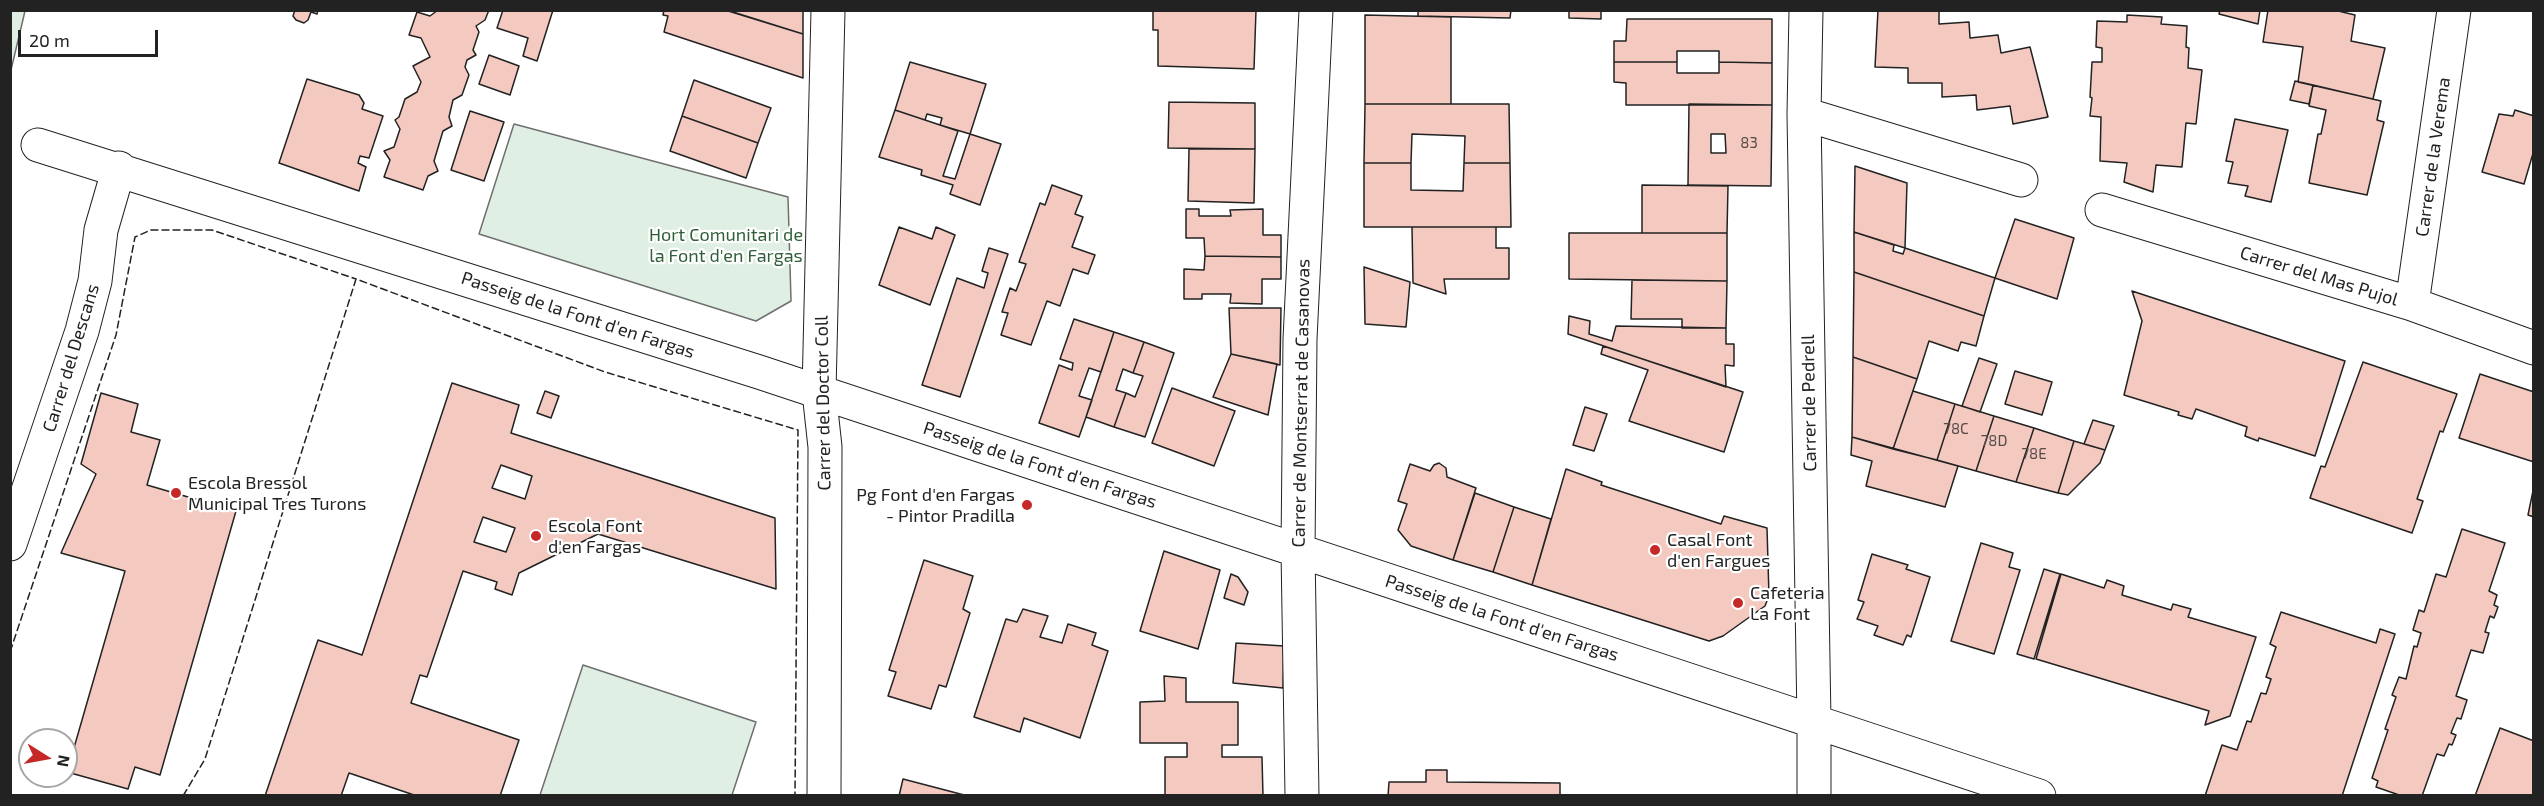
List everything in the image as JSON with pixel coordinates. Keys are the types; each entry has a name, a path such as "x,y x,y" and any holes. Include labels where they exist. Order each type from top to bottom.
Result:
{"street":[{"name":"Carrer del Doctor Coll","path":"824,795 825,447 819,392 828,10"},
{"name":"Carrer de Montserrat de Casanovas","path":"1302,795 1298,551 1300,339 1316,10"},
{"name":"Carrer de Pedrell","path":"1806,10 1804,114 1814,795"},
{"name":"Carrer de la Verema","path":"2412,304 2454,10"},
{"path":"1804,114 2021,180"},
{"name":"Passeig de la Font d'en Fargas","path":"38,145 119,168 819,392 2039,795"},
{"name":"Carrer del Descans","path":"10,544 82,332 95,281 101,230 119,168"},
{"name":"Carrer del Mas Pujol","path":"2102,210 2412,304 2534,348"}],"green space":[{"path":"10,11 25,11 11,70"},
{"name":"Hort Comunitari de la Font d'en Fargas","path":"514,124 788,197 791,301 756,321 479,234"},
{"path":"583,665 756,722 732,795 540,795"}],"building":[{"path":"295,10 318,10 317,14 311,12 304,23 293,16"},
{"path":"438,10 489,10 485,20 476,26 479,32 473,50 476,55 467,60 465,67 469,75 462,95 453,100 449,117 452,126 443,131 434,161 438,171 428,176 423,190 384,177 390,160 384,151 394,147 400,129 395,120 399,117 405,99 417,92 421,82 413,66 430,57 421,38 409,35 417,12 430,16"},
{"path":"503,10 553,10 537,61 523,56 528,38 497,28"},
{"path":"664,10 725,10 803,34 803,78 664,32 668,16 663,15"},
{"path":"733,10 803,10 803,34 733,12"},
{"path":"1153,10 1256,10 1254,69 1158,66 1158,30 1153,30"},
{"path":"1418,10 1511,10 1510,18 1418,16"},
{"path":"1569,10 1601,10 1601,19 1569,18"},
{"path":"1878,10 1939,10 1939,24 1969,22 1970,38 1998,35 2001,53 2030,47 2048,117 2013,124 2010,106 1977,110 1976,95 1942,97 1942,83 1908,83 1908,68 1875,67"},
{"path":"2220,10 2260,10 2258,24 2219,14"},
{"path":"2268,10 2334,10 2355,15 2351,41 2385,48 2373,99 2298,82 2303,47 2263,42"},
{"path":"1365,15 1451,17 1451,104 1365,104"},
{"path":"2127,15 2162,17 2161,24 2187,26 2188,68 2202,70 2196,124 2186,123 2182,167 2156,165 2153,192 2124,182 2127,163 2100,161 2101,117 2090,116 2092,62 2102,62 2102,48 2096,47 2097,21 2127,22"},
{"path":"1627,19 1772,19 1772,63 1719,62 1719,51 1677,51 1677,62 1614,62 1614,41 1626,41"},
{"path":"489,55 519,66 510,95 479,84"},
{"path":"910,62 986,84 970,134 940,125 942,118 927,114 925,120 895,110"},
{"path":"1614,62 1677,62 1677,73 1719,73 1719,62 1772,63 1772,105 1626,105 1626,83 1614,82"},
{"path":"307,79 359,95 364,103 362,109 383,116 369,158 360,156 358,163 366,167 359,191 279,163"},
{"path":"694,80 771,108 758,143 682,116"},
{"path":"2295,81 2313,85 2309,104 2290,100"},
{"path":"2313,85 2381,101 2377,120 2384,122 2367,195 2309,183 2318,134 2321,134 2326,110 2309,106"},
{"path":"1169,102 1255,103 1255,149 1168,148"},
{"path":"1365,104 1509,104 1510,163 1464,163 1465,136 1412,134 1411,163 1364,163"},
{"path":"1689,104 1772,105 1771,186 1688,185","holes":["1711,134 1725,134 1726,153 1711,153"]},
{"path":"895,110 958,131 943,176 955,179 970,134 1001,144 980,205 950,194 953,185 921,175 922,170 879,157"},
{"path":"2515,110 2534,116 2534,150 2524,184 2482,172 2499,114 2513,116"},
{"path":"470,111 504,122 484,181 451,170"},
{"path":"682,116 758,143 746,178 670,151"},
{"path":"2235,119 2288,130 2271,202 2245,196 2248,186 2228,183 2233,162 2226,161"},
{"path":"1189,149 1255,149 1254,203 1188,201"},
{"path":"1364,163 1411,163 1411,190 1463,191 1464,163 1510,163 1511,227 1364,227"},
{"path":"1855,166 1907,183 1905,248 1854,232"},
{"path":"1052,185 1082,196 1075,214 1083,217 1072,247 1095,255 1088,274 1073,269 1060,306 1047,301 1031,345 1001,335 1008,313 1002,312 1010,288 1016,291 1026,264 1019,262 1040,203 1045,205"},
{"path":"1642,185 1728,186 1727,233 1642,233"},
{"path":"1186,209 1199,209 1199,216 1231,216 1230,210 1263,209 1263,235 1281,235 1281,257 1205,256 1204,238 1186,238"},
{"path":"2015,219 2074,238 2057,299 1995,278"},
{"path":"899,227 932,239 936,227 955,235 930,305 879,285"},
{"path":"1412,227 1496,227 1496,248 1509,248 1509,279 1444,279 1446,294 1413,283"},
{"path":"1854,232 1894,245 1893,251 1903,254 1905,248 1995,278 1984,316 1854,272"},
{"path":"1569,233 1727,233 1727,281 1569,279"},
{"path":"989,248 1008,254 960,397 922,385 957,278 984,288 988,273 982,271"},
{"path":"1205,256 1281,257 1281,279 1262,279 1262,304 1230,303 1231,294 1202,294 1202,299 1184,299 1184,269 1204,270"},
{"path":"1364,267 1410,282 1406,327 1365,324"},
{"path":"1854,272 1984,316 1976,346 1961,342 1958,351 1929,341 1917,379 1853,357"},
{"path":"1632,280 1727,281 1726,328 1682,328 1682,319 1631,319"},
{"path":"2132,291 2345,361 2315,456 2259,438 2258,441 2245,436 2247,427 2196,409 2192,419 2178,415 2179,412 2124,395 2142,321"},
{"path":"1229,308 1281,308 1280,365 1231,354"},
{"path":"1569,316 1590,321 1589,334 1612,341 1616,326 1726,328 1726,344 1734,344 1734,366 1725,365 1726,387 1568,334"},
{"path":"1074,319 1114,332 1101,372 1089,368 1079,396 1092,400 1079,437 1039,423 1059,365 1072,370 1073,363 1060,359"},
{"path":"1114,332 1144,342 1133,373 1123,369 1116,390 1126,393 1114,427 1086,417"},
{"path":"1144,342 1174,353 1145,437 1114,427 1126,393 1135,397 1143,376 1133,373"},
{"path":"1603,346 1743,392 1724,452 1629,421 1648,370 1601,354"},
{"path":"1231,354 1277,364 1268,415 1213,397"},
{"path":"1853,357 1917,379 1893,449 1852,437"},
{"path":"1979,358 1997,364 1980,412 1962,406"},
{"path":"2363,362 2457,394 2443,432 2440,431 2417,499 2423,501 2412,533 2310,498 2321,466 2325,467"},
{"path":"2015,371 2052,382 2042,415 2005,404"},
{"path":"2480,374 2534,392 2534,462 2459,438"},
{"path":"452,383 519,405 511,433 775,518 776,589 598,534 519,573 512,595 495,589 497,582 463,571 427,677 420,675 411,703 519,740 500,796 417,796 349,773 341,796 265,796 318,640 362,655","holes":["501,465 532,476 525,499 492,488","483,517 515,528 506,552 474,542"]},
{"path":"1172,388 1235,411 1214,466 1152,443"},
{"path":"545,391 559,396 551,418 537,413"},
{"path":"1913,391 1955,404 1937,460 1893,449"},
{"path":"101,393 138,404 131,432 160,440 147,485 236,511 160,775 135,767 128,789 78,775 78,734 125,571 61,553 96,474 81,464"},
{"path":"1955,404 1994,416 1976,471 1937,460"},
{"path":"1585,407 1607,414 1594,451 1573,445"},
{"path":"1994,416 2034,428 2016,482 1976,471"},
{"path":"2093,420 2114,426 2105,450 2084,444"},
{"path":"2034,428 2074,441 2058,493 2016,482"},
{"path":"1852,437 1958,466 1945,507 1866,486 1872,461 1851,455"},
{"path":"2074,441 2105,450 2100,463 2068,495 2058,493"},
{"path":"1439,463 1446,468 1447,477 1476,488 1453,560 1411,546 1398,530 1407,504 1398,501 1410,464 1430,471 1434,465"},
{"name":"Casal Font d'en Fargues","path":"1566,469 1602,482 1601,485 1721,524 1724,516 1767,528 1769,596 1765,606 1723,636 1709,641 1532,585"},
{"path":"2534,486 2534,517 2528,515"},
{"path":"1475,493 1514,507 1493,572 1453,560"},
{"path":"1514,507 1551,519 1532,585 1493,572"},
{"path":"2462,529 2505,543 2489,591 2497,595 2494,605 2498,607 2494,618 2490,616 2485,632 2489,633 2483,653 2471,650 2456,696 2467,700 2461,719 2457,718 2451,733 2456,735 2452,745 2449,744 2444,756 2437,754 2422,796 2402,796 2376,787 2378,781 2372,778 2396,697 2392,695 2399,677 2406,679 2414,646 2417,647 2421,633 2413,630 2419,610 2424,612 2436,574 2446,577"},
{"path":"1981,543 2013,553 2009,567 2020,570 1994,654 1951,641"},
{"path":"1164,551 1220,570 1198,649 1140,631"},
{"path":"1872,554 1908,565 1906,569 1930,577 1911,637 1907,635 1903,645 1874,635 1878,626 1857,619 1864,602 1858,600"},
{"path":"924,560 973,576 963,609 970,613 946,687 939,685 931,709 888,696 896,672 889,670"},
{"path":"2044,569 2060,574 2034,659 2017,654"},
{"path":"1231,574 1238,577 1248,592 1244,605 1224,598"},
{"path":"2061,574 2104,588 2107,580 2124,586 2122,595 2171,610 2173,604 2191,609 2188,617 2256,637 2230,716 2205,725 2209,711 2036,659"},
{"path":"1023,609 1048,616 1040,637 1062,643 1068,624 1096,633 1092,645 1108,651 1080,738 1024,718 1020,732 974,717 1006,619 1017,622"},
{"path":"2281,612 2376,643 2380,629 2395,634 2342,796 2205,796 2222,745 2237,750 2247,721 2251,722 2261,693 2266,694 2271,679 2266,677 2276,647 2270,644"},
{"path":"1236,643 1284,646 1283,688 1233,683"},
{"path":"1164,676 1186,678 1186,702 1238,702 1238,745 1222,745 1222,757 1262,757 1263,796 1165,796 1165,757 1187,757 1187,743 1140,743 1140,702 1165,701"},
{"path":"2500,728 2534,741 2534,796 2475,796"},
{"path":"1426,770 1447,770 1447,782 1560,783 1560,796 1388,796 1389,782 1426,782"},
{"path":"903,779 968,796 899,796"}],"fence":[{"path":"10,652 116,335 135,237 151,230 212,230 356,279"},
{"path":"183,796 205,759 356,279 605,372 798,430 795,796"}],"place":[{"name":"Escola Bressol Municipal Tres Turons","path":"176,493"},
{"name":"Pg Font d'en Fargas - Pintor Pradilla","path":"1027,505"},
{"name":"Escola Font d'en Fargas","path":"536,536"},
{"name":"Casal Font d'en Fargues","path":"1655,550"},
{"name":"Cafeteria La Font","path":"1738,603"}]}
